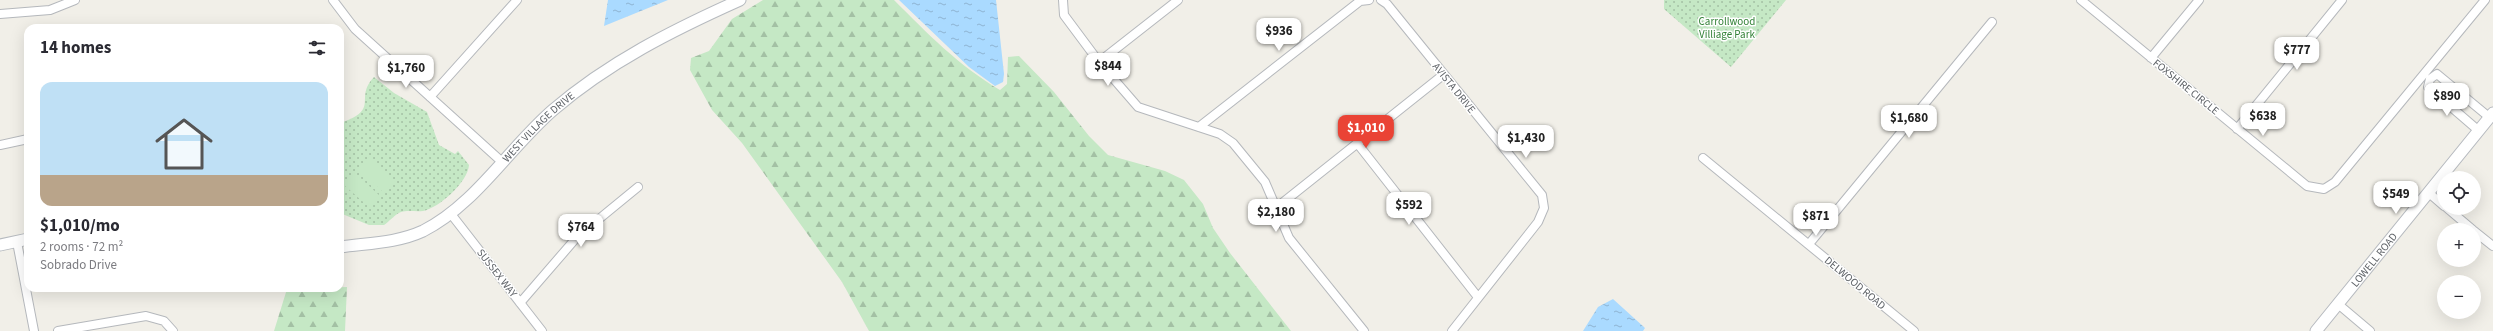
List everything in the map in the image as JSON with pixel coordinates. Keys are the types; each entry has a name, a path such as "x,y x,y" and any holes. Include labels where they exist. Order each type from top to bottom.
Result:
{"street":[{"path":"0,14 50,10 75,0"},
{"path":"333,0 355,29 501,161"},
{"path":"430,97 517,0"},
{"name":"WEST VILLAGE DRIVE","path":"344,246 392,241 422,231 451,214 471,197 501,161 553,110 609,68 667,33 740,0"},
{"path":"1063,0 1064,15 1099,62 1138,107 1220,134 1233,143 1265,182 1289,238 1364,331"},
{"path":"1099,62 1178,0"},
{"path":"1199,127 1360,1 1369,0"},
{"name":"AVISTA DRIVE","path":"1381,0 1387,4 1542,196 1544,208 1538,222 1477,296 1452,331"},
{"name":"FOXSHIRE CIRCLE","path":"2081,0 2307,186 2324,189 2335,182 2427,76 2485,0"},
{"path":"2151,58 2199,0"},
{"path":"2237,129 2342,0"},
{"path":"1809,244 1992,22"},
{"path":"2479,131 2428,87 2427,76 2437,74 2491,115"},
{"path":"1276,208 1444,75"},
{"name":"LOWELL ROAD","path":"2316,331 2491,115"},
{"path":"0,145 24,140"},
{"path":"1357,143 1477,296"},
{"name":"DELWOOD ROAD","path":"1703,158 1914,331"},
{"path":"520,303 576,238 638,187"},
{"path":"2429,193 2437,200"},
{"name":"SUSSEX WAY","path":"451,214 542,331"},
{"path":"2456,215 2465,223"},
{"path":"2481,236 2493,246"},
{"path":"0,245 23,240"},
{"path":"29,292 34,331"},
{"path":"2338,304 2370,331"},
{"path":"58,331 146,316 164,321 173,331"}],"green space":[{"path":"763,0 894,0 931,37 957,60 985,81 1000,90 1007,84 1008,57 1019,56 1054,92 1089,136 1108,155 1165,171 1184,180 1203,204 1213,228 1230,253 1291,331 869,331 842,282 742,143 712,110 690,70 691,58 709,51 732,19"},
{"name":"Carrollwood Villiage Park","path":"1664,0 1786,0 1731,67 1664,9"},
{"path":"374,77 394,93 427,112 439,145 455,154 458,151 469,165 464,179 452,193 437,205 423,211 401,212 384,225 369,225 344,215 344,121 353,118 364,108 368,85"},
{"path":"369,157 395,181 384,193 358,169"},
{"path":"355,173 380,196 370,208 344,185"},
{"path":"344,287 347,287 345,331 274,331 286,292 344,292"}],"water":[{"path":"608,0 668,0 604,26"},
{"path":"899,0 996,0 1004,74 1003,82 995,86 969,67"},
{"path":"1613,299 1645,328 1643,331 1583,331 1598,307"}]}
